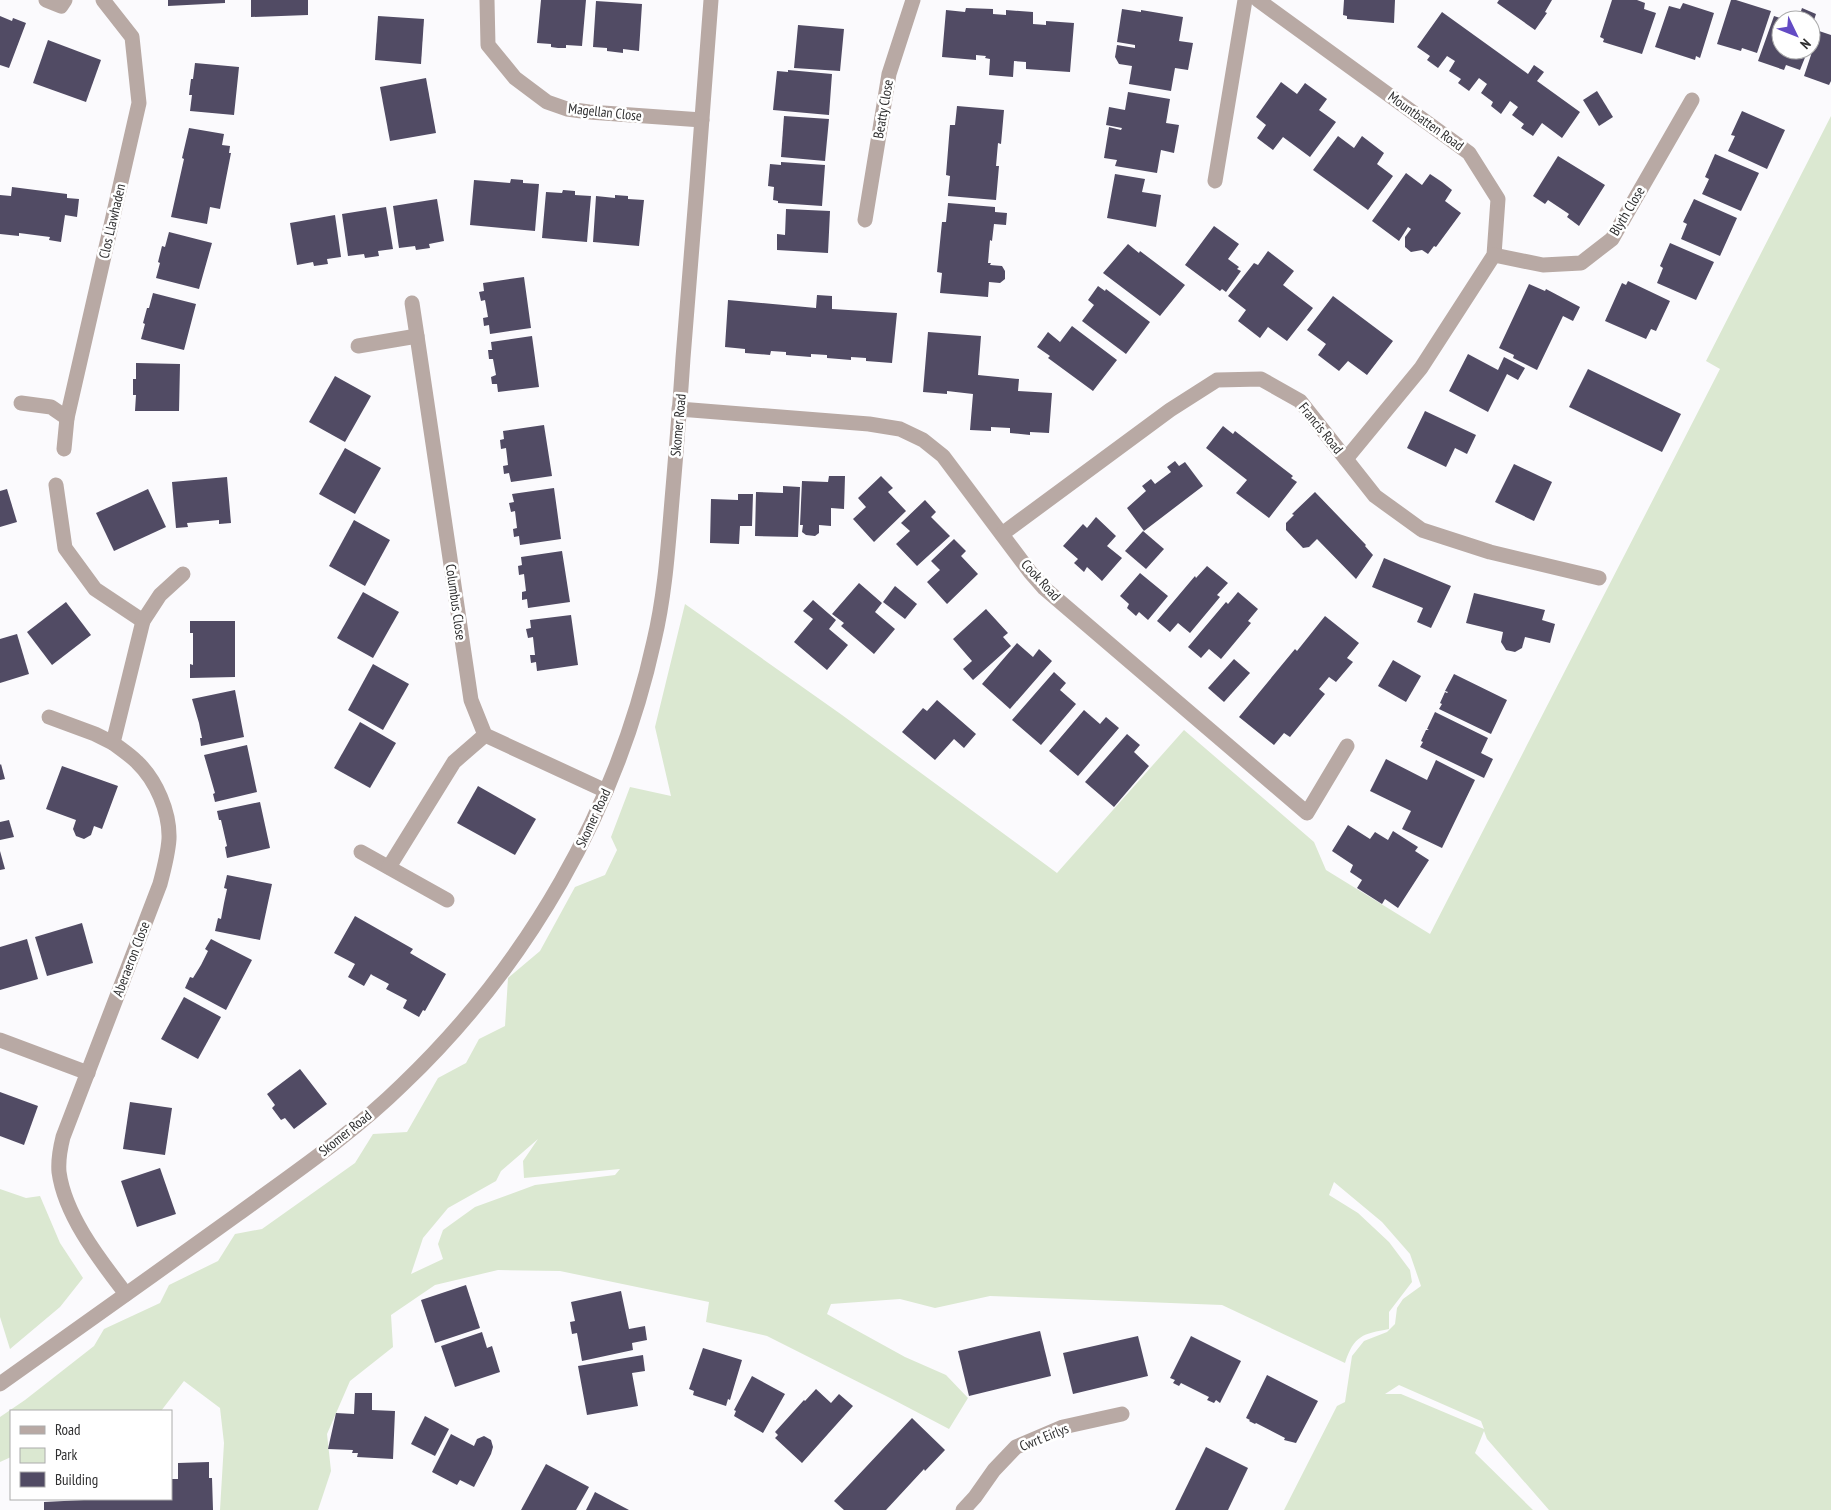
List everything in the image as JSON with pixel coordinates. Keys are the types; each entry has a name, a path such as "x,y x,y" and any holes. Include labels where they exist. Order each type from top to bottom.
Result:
{"street":[{"path":"46,0 61,6 65,0"},
{"name":"Clos Llawhaden","path":"64,449 67,418 138,103 132,37 103,0"},
{"name":"Magellan Close","path":"487,0 488,46 515,78 547,102 567,109 589,112 702,120"},
{"name":"Skomer Road","path":"0,1384 327,1149 401,1087 484,997 536,923 583,841 621,753 638,702 655,640 668,547 711,0"},
{"name":"Beatty Close","path":"865,220 889,74 913,0"},
{"path":"1215,181 1245,0"},
{"name":"Mountbatten Road","path":"1258,0 1469,153 1498,199 1494,255 1421,368 1346,459"},
{"name":"Blyth Close","path":"1494,255 1544,265 1582,263 1612,239 1692,100"},
{"name":"Columbus Close","path":"412,303 471,700 485,735"},
{"path":"358,346 417,336"},
{"name":"Francis Road","path":"1002,534 1170,410 1217,380 1261,379 1300,401 1375,496 1422,530 1490,552 1599,578"},
{"path":"21,403 51,407 67,418"},
{"name":"Cook Road","path":"679,410 869,424 900,429 922,440 943,456 1044,588 1308,813 1347,746"},
{"path":"56,485 65,548 95,589 143,621"},
{"path":"114,743 143,621 160,595 183,574"},
{"name":"Aberaeron Close","path":"49,717 114,743 138,763 150,778 160,796 166,815 169,837 167,859 160,884 63,1137 59,1158 59,1173 66,1197 76,1219 96,1253 126,1294"},
{"path":"389,867 454,762 485,735 606,791"},
{"path":"361,852 447,900"},
{"path":"0,1040 88,1072"},
{"name":"Cwrt Eirlys","path":"963,1510 975,1497 994,1470 1016,1447 1064,1428 1122,1414"}],"green space":[{"path":"1831,116 1831,1510 1549,1510 1487,1439 1484,1431 1475,1453 1533,1510 1284,1510 1337,1406 1345,1402 1352,1356 1364,1341 1387,1332 1395,1324 1397,1308 1403,1299 1421,1286 1410,1254 1382,1222 1334,1182 1329,1195 1358,1213 1389,1242 1410,1270 1412,1282 1389,1312 1389,1329 1372,1332 1361,1337 1352,1347 1345,1363 1222,1305 990,1296 935,1308 900,1299 831,1304 827,1314 905,1357 946,1375 968,1398 949,1429 767,1336 706,1322 709,1302 560,1271 498,1270 435,1285 391,1315 393,1347 350,1381 327,1434 331,1471 318,1510 220,1510 224,1443 220,1408 184,1381 162,1410 10,1410 94,1346 104,1329 160,1303 169,1285 218,1261 235,1234 262,1229 355,1163 373,1134 407,1132 438,1078 466,1063 479,1039 505,1026 508,978 540,951 575,887 605,875 617,850 611,837 630,787 671,796 655,727 685,604 842,715 1057,873 1184,730 1314,842 1326,870 1430,934 1720,369 1706,361","holes":["538,1139 523,1161 524,1178 620,1169 615,1175 535,1185 475,1207 443,1230 438,1244 443,1259 411,1274 423,1238 448,1208 496,1181 501,1171","1399,1385 1481,1421 1484,1429 1401,1394 1385,1394"]},
{"path":"0,1189 26,1198 40,1196 60,1243 83,1278 60,1307 10,1349 0,1317"},
{"path":"10,1410 10,1457 0,1462 0,1417"}],"building":[{"path":"168,0 225,0 225,3 168,6"},
{"path":"251,0 308,0 308,15 251,17"},
{"path":"541,0 586,0 582,46 566,45 566,48 558,48 551,47 551,44 537,43"},
{"path":"1344,0 1395,0 1394,23 1347,19 1347,16 1343,15"},
{"path":"1499,0 1552,0 1545,12 1547,13 1535,30 1497,3"},
{"path":"1612,0 1637,0 1645,3 1644,9 1656,13 1642,54 1603,42 1604,39 1600,37"},
{"path":"1731,0 1771,11 1757,53 1742,48 1741,51 1717,44"},
{"path":"596,1 642,4 639,51 623,49 623,53 607,51 607,48 593,47"},
{"path":"1683,3 1714,13 1700,58 1696,56 1695,60 1655,47 1669,6 1680,9"},
{"path":"966,8 993,9 993,14 1006,15 1006,10 1033,12 1033,24 1046,25 1046,21 1074,23 1070,72 1026,69 1026,62 1014,61 1013,77 989,75 990,59 985,58 986,56 976,55 976,60 942,57 946,10 965,12"},
{"path":"1122,9 1183,17 1179,41 1193,43 1188,70 1175,68 1171,91 1129,84 1132,66 1119,64 1115,57 1117,45 1135,48 1135,45 1117,42"},
{"path":"1442,12 1528,74 1534,65 1544,72 1537,81 1580,112 1562,138 1542,123 1533,136 1521,128 1524,124 1512,115 1518,107 1510,101 1501,114 1491,106 1493,102 1481,93 1487,84 1479,78 1469,91 1458,83 1461,79 1449,71 1455,61 1447,56 1438,68 1427,60 1430,56 1417,47"},
{"path":"0,16 12,21 13,18 26,23 9,68 0,65"},
{"path":"378,16 424,19 421,64 375,60"},
{"path":"1771,24 1771,60 1804,60 1800,70 1786,65 1784,70 1758,61"},
{"path":"798,25 844,29 840,71 794,68"},
{"path":"1821,32 1831,35 1831,81 1829,85 1804,76 1809,60 1821,60"},
{"path":"48,40 101,60 86,102 33,83"},
{"path":"195,63 239,67 234,115 190,111 192,95 189,95"},
{"path":"788,70 832,74 829,115 773,110 777,71 788,72"},
{"path":"426,78 436,133 390,141 380,87"},
{"path":"1281,82 1297,94 1305,83 1327,99 1319,110 1336,122 1310,157 1283,137 1273,150 1257,138 1266,125 1256,117"},
{"path":"1597,91 1613,117 1599,126 1583,100"},
{"path":"1128,92 1170,99 1166,123 1179,125 1174,153 1161,150 1157,173 1115,166 1117,160 1104,158 1109,127 1121,130 1122,128 1106,125 1109,107 1125,110"},
{"path":"957,106 1004,110 1001,144 998,143 996,166 999,166 996,200 948,196 950,176 946,175 950,125 955,125"},
{"path":"1742,111 1785,130 1767,169 1728,151 1735,136 1731,135"},
{"path":"784,116 829,119 825,161 781,157"},
{"path":"189,128 224,134 222,145 230,146 229,153 231,153 220,209 210,207 207,224 171,217"},
{"path":"1338,136 1354,148 1362,136 1384,153 1377,164 1393,176 1368,210 1313,170"},
{"path":"1715,154 1759,173 1741,211 1702,194 1709,179 1705,177"},
{"path":"1558,156 1605,185 1579,226 1567,217 1569,214 1548,200 1545,204 1533,196"},
{"path":"781,162 825,165 822,206 778,203 778,201 773,200 774,187 768,186 770,164 781,165"},
{"path":"1406,173 1422,185 1430,174 1442,182 1452,190 1445,201 1461,213 1436,247 1434,246 1428,254 1422,250 1411,252 1405,247 1405,237 1411,229 1408,227 1399,241 1372,221"},
{"path":"1115,174 1145,179 1142,192 1161,195 1156,227 1107,218"},
{"path":"511,179 523,180 523,183 539,184 535,231 470,225 474,180 510,183"},
{"path":"12,187 67,194 67,198 79,199 77,217 65,215 61,242 49,240 50,237 19,233 19,236 0,234 0,195 11,196"},
{"path":"563,190 575,191 575,195 591,196 587,242 542,238 546,192 562,193"},
{"path":"615,195 628,196 628,199 644,200 639,246 593,242 596,196 615,198"},
{"path":"437,199 444,241 429,244 430,248 416,250 415,246 399,248 393,206"},
{"path":"1694,199 1737,218 1720,256 1681,239 1687,224 1683,222"},
{"path":"948,203 995,207 995,212 1007,213 1006,225 994,224 992,241 990,240 988,263 991,263 990,265 1002,266 1005,271 1005,279 1000,283 989,282 988,297 940,293 942,273 937,272 942,222 946,222"},
{"path":"386,207 393,249 378,251 379,256 365,258 364,254 348,256 342,214"},
{"path":"786,209 830,211 828,253 777,250 777,234 785,235"},
{"path":"335,215 341,257 327,259 328,264 314,266 313,262 297,265 290,223"},
{"path":"1214,226 1239,244 1228,259 1239,267 1237,269 1241,271 1226,292 1222,289 1220,291 1185,265"},
{"path":"169,232 212,243 199,289 156,278 162,246 165,247"},
{"path":"1670,243 1714,262 1696,300 1657,283 1663,268 1660,266"},
{"path":"1128,244 1185,285 1160,316 1103,273"},
{"path":"1268,251 1294,271 1283,285 1313,308 1287,341 1268,327 1260,338 1238,321 1246,310 1228,296 1254,263 1258,265"},
{"path":"524,277 531,328 490,334 489,325 484,326 483,318 488,317 485,300 481,301 479,292 484,291 483,283"},
{"path":"1628,281 1670,301 1656,331 1651,329 1646,339 1605,321 1622,283 1626,285"},
{"path":"1529,284 1545,291 1546,289 1580,307 1573,321 1563,316 1537,370 1513,358 1514,355 1499,348"},
{"path":"1098,286 1105,291 1106,289 1150,322 1126,354 1082,321 1094,305 1088,300"},
{"path":"153,293 196,304 184,350 141,339 145,324 143,323"},
{"path":"817,295 832,296 832,309 897,313 892,363 866,361 866,358 851,357 851,360 827,358 827,355 811,354 811,357 786,355 786,352 771,351 770,355 745,353 745,349 725,347 728,300 816,308"},
{"path":"1333,296 1393,341 1367,375 1348,361 1339,371 1318,355 1326,344 1307,330"},
{"path":"1072,326 1117,360 1093,391 1048,358 1050,356 1037,347 1048,332 1060,342"},
{"path":"928,332 981,336 978,375 1019,379 1018,391 1052,393 1049,433 1030,432 1030,435 1010,433 1010,428 991,427 991,431 970,430 973,394 947,391 947,394 923,392"},
{"path":"532,336 539,387 498,392 497,384 492,384 491,377 496,375 493,359 489,359 488,350 492,350 491,342"},
{"path":"1468,354 1498,370 1504,357 1525,368 1518,380 1507,374 1488,412 1449,391"},
{"path":"136,363 180,364 179,411 135,411 136,395 133,395 133,379 136,379"},
{"path":"1588,369 1681,414 1662,452 1569,407"},
{"path":"335,376 371,396 345,442 309,422"},
{"path":"1425,411 1476,435 1467,454 1455,448 1446,467 1407,448"},
{"path":"544,425 552,476 511,482 509,473 504,474 503,466 508,465 506,448 501,449 500,440 504,439 503,431"},
{"path":"1223,426 1233,434 1235,431 1293,476 1291,478 1297,482 1269,518 1236,493 1247,480 1206,448"},
{"path":"345,448 381,468 355,514 319,494"},
{"path":"1175,461 1179,466 1185,462 1203,486 1144,531 1127,508 1146,491 1142,486 1151,479 1155,484 1171,472 1167,467"},
{"path":"1514,464 1552,482 1534,521 1495,502"},
{"path":"829,476 845,476 844,509 831,508 831,526 819,525 819,533 815,536 806,535 802,532 803,525 800,525 802,481 828,482"},
{"path":"881,476 893,488 888,492 906,511 874,542 853,519 866,507 858,498"},
{"path":"227,477 231,523 219,524 219,520 187,523 188,527 176,528 172,482"},
{"path":"783,486 800,487 798,537 755,536 756,492 783,493"},
{"path":"554,488 561,539 520,545 519,536 514,537 513,529 517,528 515,511 511,512 509,503 514,502 512,494"},
{"path":"7,489 17,522 0,527 0,491"},
{"path":"148,489 166,527 114,551 96,513"},
{"path":"1315,492 1366,545 1373,555 1356,579 1317,539 1309,547 1303,548 1286,530 1286,523 1294,515 1292,514"},
{"path":"738,494 753,494 752,526 740,526 739,544 710,543 711,499 738,500"},
{"path":"925,500 936,512 931,517 950,536 917,566 896,544 910,531 901,523"},
{"path":"1096,517 1116,536 1107,546 1122,558 1102,581 1087,567 1084,572 1074,563 1078,559 1063,546 1083,524 1087,528"},
{"path":"354,520 390,540 365,586 329,566"},
{"path":"1143,531 1164,549 1146,569 1125,551"},
{"path":"954,539 966,551 961,556 978,574 947,604 927,582 940,570 931,561"},
{"path":"562,551 570,602 528,608 527,599 522,600 522,592 526,591 524,574 519,575 518,566 522,565 521,557"},
{"path":"1384,558 1451,586 1431,628 1417,622 1423,608 1372,587"},
{"path":"1207,566 1228,583 1217,595 1220,597 1190,633 1178,623 1170,632 1157,621 1195,576 1196,578"},
{"path":"1140,573 1168,596 1148,620 1139,612 1136,616 1127,608 1129,604 1120,596"},
{"path":"859,583 882,603 875,612 895,629 874,654 841,626 844,623 832,614"},
{"path":"895,586 917,604 905,619 883,602"},
{"path":"363,592 399,612 373,658 337,638"},
{"path":"1238,592 1258,609 1248,621 1251,623 1221,659 1209,649 1201,658 1188,647 1226,602 1228,604"},
{"path":"1474,593 1545,610 1542,620 1555,624 1550,643 1525,637 1522,648 1515,652 1506,650 1501,642 1503,632 1466,623"},
{"path":"813,600 836,620 829,629 848,645 827,670 794,642 813,619 803,611"},
{"path":"66,602 91,635 52,665 27,632"},
{"path":"986,609 1008,633 1003,637 1011,646 973,680 963,669 972,661 953,639"},
{"path":"571,615 578,665 537,671 536,662 531,663 530,655 535,655 533,637 528,638 526,629 531,628 530,620"},
{"path":"1325,616 1359,643 1347,658 1353,662 1336,682 1329,677 1319,689 1325,694 1290,737 1284,733 1274,745 1239,717"},
{"path":"190,621 235,621 235,677 190,678 190,664 193,665 193,633 190,633"},
{"path":"17,634 29,674 0,683 0,639"},
{"path":"1017,643 1033,657 1039,649 1052,661 1010,709 982,684"},
{"path":"1234,659 1250,673 1224,702 1208,688"},
{"path":"1393,660 1421,676 1406,702 1378,686"},
{"path":"373,664 409,684 383,730 348,710"},
{"path":"1054,672 1066,683 1060,690 1076,704 1041,745 1012,720"},
{"path":"1454,674 1507,700 1491,734 1439,709 1445,692 1448,692 1445,691"},
{"path":"235,690 244,737 201,746 200,738 202,738 192,699"},
{"path":"937,700 976,734 964,748 954,739 935,760 902,732 923,708 927,711"},
{"path":"1084,710 1100,724 1106,717 1119,728 1078,776 1049,751"},
{"path":"1435,712 1488,738 1481,753 1493,759 1484,778 1420,747 1426,730 1429,730 1427,729"},
{"path":"360,722 396,743 370,788 334,768"},
{"path":"1127,734 1140,745 1134,752 1149,766 1114,807 1085,782"},
{"path":"247,745 257,792 215,802 213,794 215,793 204,755"},
{"path":"1386,759 1427,780 1436,760 1475,780 1442,848 1402,829 1411,811 1370,791"},
{"path":"0,765 5,779 0,780"},
{"path":"62,766 118,786 102,829 94,826 91,835 84,839 76,836 73,829 76,820 46,809"},
{"path":"478,786 536,819 515,855 457,823"},
{"path":"260,802 270,848 227,858 225,847 227,846 217,811"},
{"path":"9,820 14,837 0,840 0,822"},
{"path":"1348,825 1370,839 1375,832 1388,840 1393,831 1418,847 1415,851 1429,860 1398,908 1385,899 1382,904 1357,888 1362,880 1350,872 1353,865 1332,851"},
{"path":"0,851 5,869 0,870"},
{"path":"227,875 272,884 260,940 215,931 218,918 221,919 227,889 224,888"},
{"path":"355,916 413,949 410,953 446,974 425,1011 423,1010 419,1017 403,1008 407,1000 386,989 389,984 371,974 364,986 348,977 355,964 334,953"},
{"path":"82,923 93,963 47,976 35,937"},
{"path":"27,939 38,979 0,990 0,947"},
{"path":"211,939 252,960 226,1010 185,988 190,977 193,978 201,965 208,951 205,949"},
{"path":"184,997 221,1017 198,1059 161,1039"},
{"path":"300,1069 327,1104 294,1129 285,1118 281,1120 272,1108 275,1105 267,1094"},
{"path":"0,1092 38,1106 24,1145 0,1136"},
{"path":"130,1102 172,1108 165,1155 123,1149"},
{"path":"160,1168 176,1214 137,1227 121,1181"},
{"path":"466,1285 480,1328 435,1343 421,1300"},
{"path":"621,1291 629,1329 645,1326 647,1340 632,1343 633,1350 582,1361 577,1333 572,1334 570,1322 575,1321 571,1302"},
{"path":"1040,1331 1051,1376 969,1396 958,1351"},
{"path":"482,1332 487,1348 492,1346 500,1372 455,1387 441,1346"},
{"path":"1138,1336 1148,1376 1073,1394 1063,1353"},
{"path":"1191,1336 1241,1361 1220,1403 1216,1400 1214,1403 1207,1400 1209,1397 1181,1383 1179,1386 1173,1383 1175,1380 1170,1378"},
{"path":"703,1348 742,1360 730,1400 728,1399 726,1406 693,1395 694,1391 689,1389"},
{"path":"643,1355 645,1371 632,1373 638,1406 587,1415 578,1366"},
{"path":"1267,1375 1318,1401 1296,1443 1284,1440 1285,1438 1246,1418"},
{"path":"752,1376 785,1394 763,1433 734,1416 736,1411 734,1410"},
{"path":"816,1389 831,1403 839,1394 853,1406 802,1463 775,1438 778,1435 775,1432"},
{"path":"355,1393 372,1393 372,1410 395,1411 393,1459 357,1457 358,1453 352,1453 353,1450 328,1449 336,1413 354,1414"},
{"path":"425,1416 449,1429 435,1456 411,1444"},
{"path":"912,1418 945,1450 925,1471 924,1469 886,1510 844,1510 834,1501"},
{"path":"451,1434 474,1446 477,1439 484,1436 491,1440 493,1447 491,1454 474,1487 460,1480 457,1485 432,1472"},
{"path":"1206,1447 1248,1468 1228,1510 1175,1510"},
{"path":"209,1462 209,1478 212,1478 213,1510 44,1510 44,1502 172,1500 172,1479 178,1479 178,1463"},
{"path":"546,1464 589,1487 576,1510 521,1510"},
{"path":"595,1492 629,1510 586,1510"}]}
